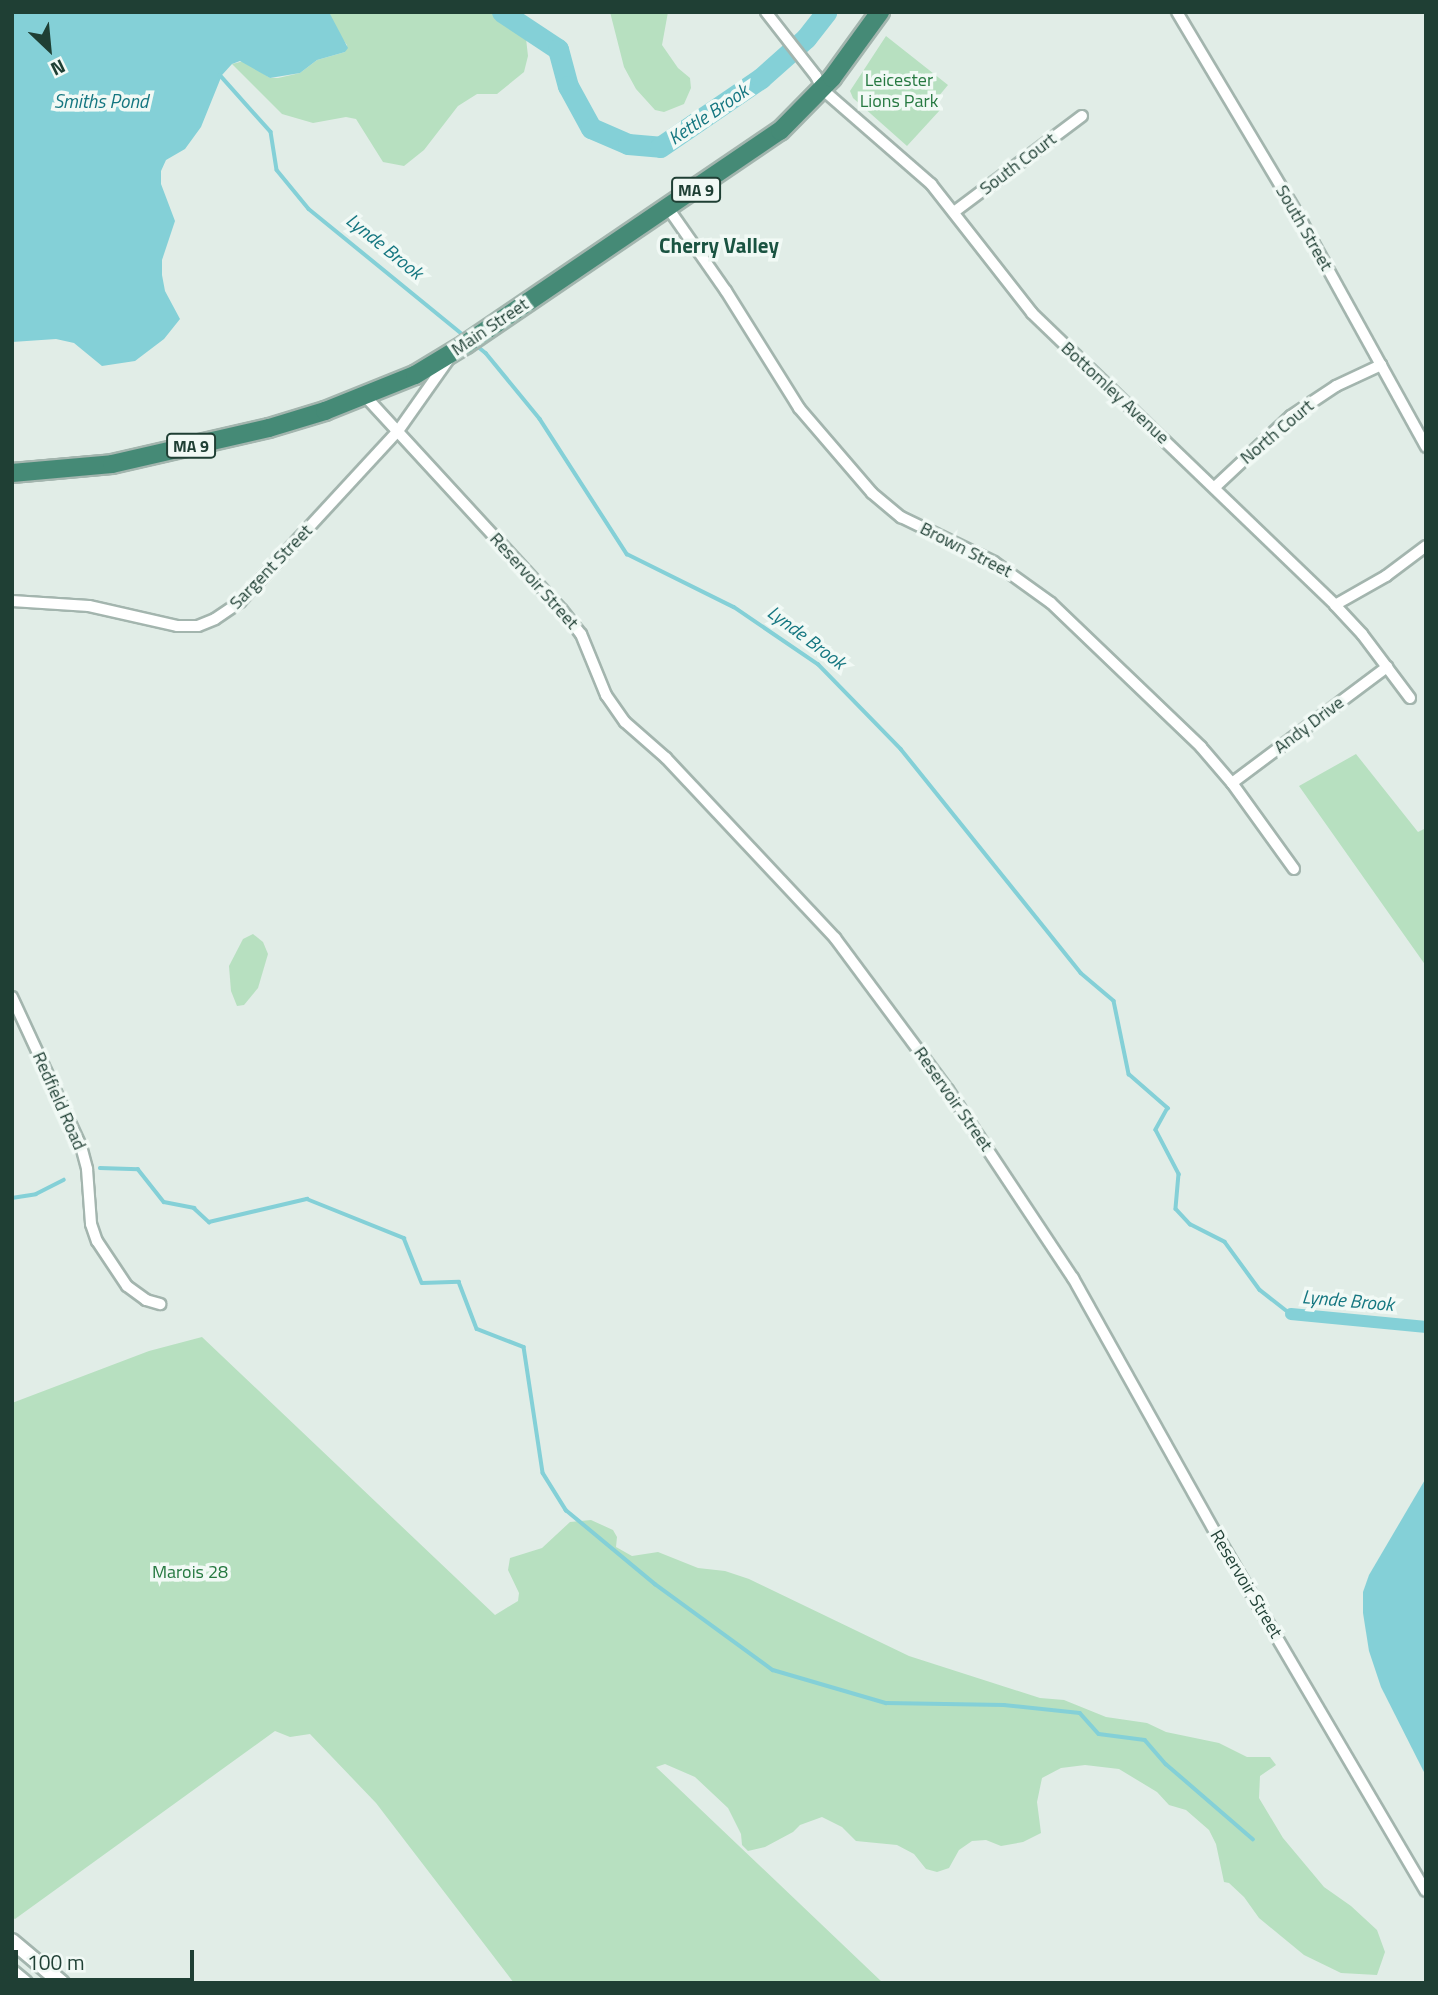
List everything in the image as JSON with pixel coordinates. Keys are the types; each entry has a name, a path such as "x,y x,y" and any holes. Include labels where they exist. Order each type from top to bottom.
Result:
{"highway":[{"name":"Main Street","path":"12,472 91,466 155,455 297,421 365,397 415,375 467,343 780,131 822,89 880,12"}],"main road":[{"path":"12,1941 62,1983"},
{"path":"12,1972 24,1983"}],"street":[{"name":"Bottomley Avenue","path":"766,12 822,89 923,175 1032,313 1335,605 1410,698"},
{"name":"South Street","path":"1177,12 1302,222 1426,447"},
{"name":"South Court","path":"954,212 1082,116"},
{"name":"Brown Street","path":"668,208 726,291 799,408 881,502 901,517 994,562 1038,592 1180,725 1232,783 1294,869"},
{"name":"Sargent Street","path":"12,601 89,606 177,626 198,626 215,619 240,602 398,431 467,343"},
{"name":"North Court","path":"1215,487 1297,411 1336,386 1381,365"},
{"name":"Reservoir Street","path":"365,397 562,610 582,634 606,695 625,722 666,758 835,938 960,1106 1073,1278 1215,1532 1426,1891"},
{"path":"1335,605 1386,576 1426,546"},
{"name":"Andy Drive","path":"1232,783 1387,667"},
{"name":"Redfield Road","path":"12,997 81,1146 87,1169 89,1212 97,1241 127,1286 146,1300 160,1304"}],"green space":[{"path":"329,12 523,12 528,56 524,72 497,94 477,94 458,106 424,150 404,166 383,162 356,119 346,117 313,123 282,114 232,64 244,61 270,78 278,78 300,73 317,60 345,52 347,45 337,32"},
{"path":"610,12 668,12 662,45 678,68 690,78 691,88 684,104 664,112 655,110 636,89 624,67"},
{"name":"Leicester Lions Park","path":"886,36 948,85 933,103 940,110 907,146 853,98 850,91"},
{"path":"1356,754 1418,832 1426,828 1426,966 1299,786"},
{"path":"253,934 263,942 268,954 258,988 244,1005 237,1006 231,991 229,966 243,939"},
{"name":"Marois 28","path":"202,1337 495,1615 518,1601 519,1593 508,1570 510,1558 542,1548 570,1522 591,1520 613,1530 617,1537 616,1547 632,1556 658,1552 698,1568 725,1571 749,1579 909,1656 1040,1698 1064,1700 1106,1717 1147,1723 1166,1732 1219,1743 1247,1757 1270,1757 1276,1765 1260,1776 1259,1798 1283,1838 1324,1887 1351,1906 1377,1930 1385,1952 1377,1975 1341,1973 1304,1955 1259,1918 1244,1897 1229,1883 1224,1882 1216,1844 1209,1830 1186,1810 1169,1805 1157,1792 1119,1769 1085,1765 1061,1768 1042,1778 1037,1802 1041,1833 1023,1842 1001,1846 986,1840 972,1841 959,1850 949,1868 937,1872 926,1869 914,1854 897,1845 856,1841 842,1827 822,1817 800,1825 793,1832 765,1847 748,1851 742,1845 741,1834 728,1808 695,1777 665,1764 656,1767 883,1983 514,1983 376,1803 310,1734 290,1737 275,1731 15,1919 12,1917 12,1403 149,1351"}],"water":[{"name":"Smiths Pond","path":"12,12 329,12 348,48 345,52 317,60 300,73 270,78 240,61 232,64 222,75 201,127 185,149 166,160 161,171 161,184 175,221 162,260 162,275 165,291 180,319 164,339 135,361 102,366 74,343 56,339 12,342"},
{"path":"1426,1478 1426,1776 1381,1687 1369,1651 1363,1613 1363,1592 1369,1575"}],"waterway":[{"name":"Kettle Brook","path":"502,12 558,49 568,86 591,128 628,144 660,147 761,78 806,38 826,12"},
{"name":"Lynde Brook","path":"220,75 271,132 277,170 309,209 467,338"},
{"name":"Lynde Brook","path":"476,345 486,353 540,419 627,554 734,607 818,664 901,749 1081,973 1114,1001 1129,1074 1168,1108 1156,1130 1179,1174 1176,1209 1190,1224 1225,1242 1260,1290 1291,1314"},
{"path":"100,1168 138,1169 164,1202 194,1208 209,1222 307,1199 404,1238 422,1283 459,1282 477,1329 524,1347 543,1473 566,1510 655,1584 773,1670 886,1703 1004,1705 1080,1713 1099,1734 1145,1740 1166,1764 1253,1839"},
{"path":"12,1198 36,1194 64,1180"},
{"name":"Lynde Brook","path":"1291,1314 1426,1327"}],"district":[{"name":"Cherry Valley","path":"719,245"}]}
